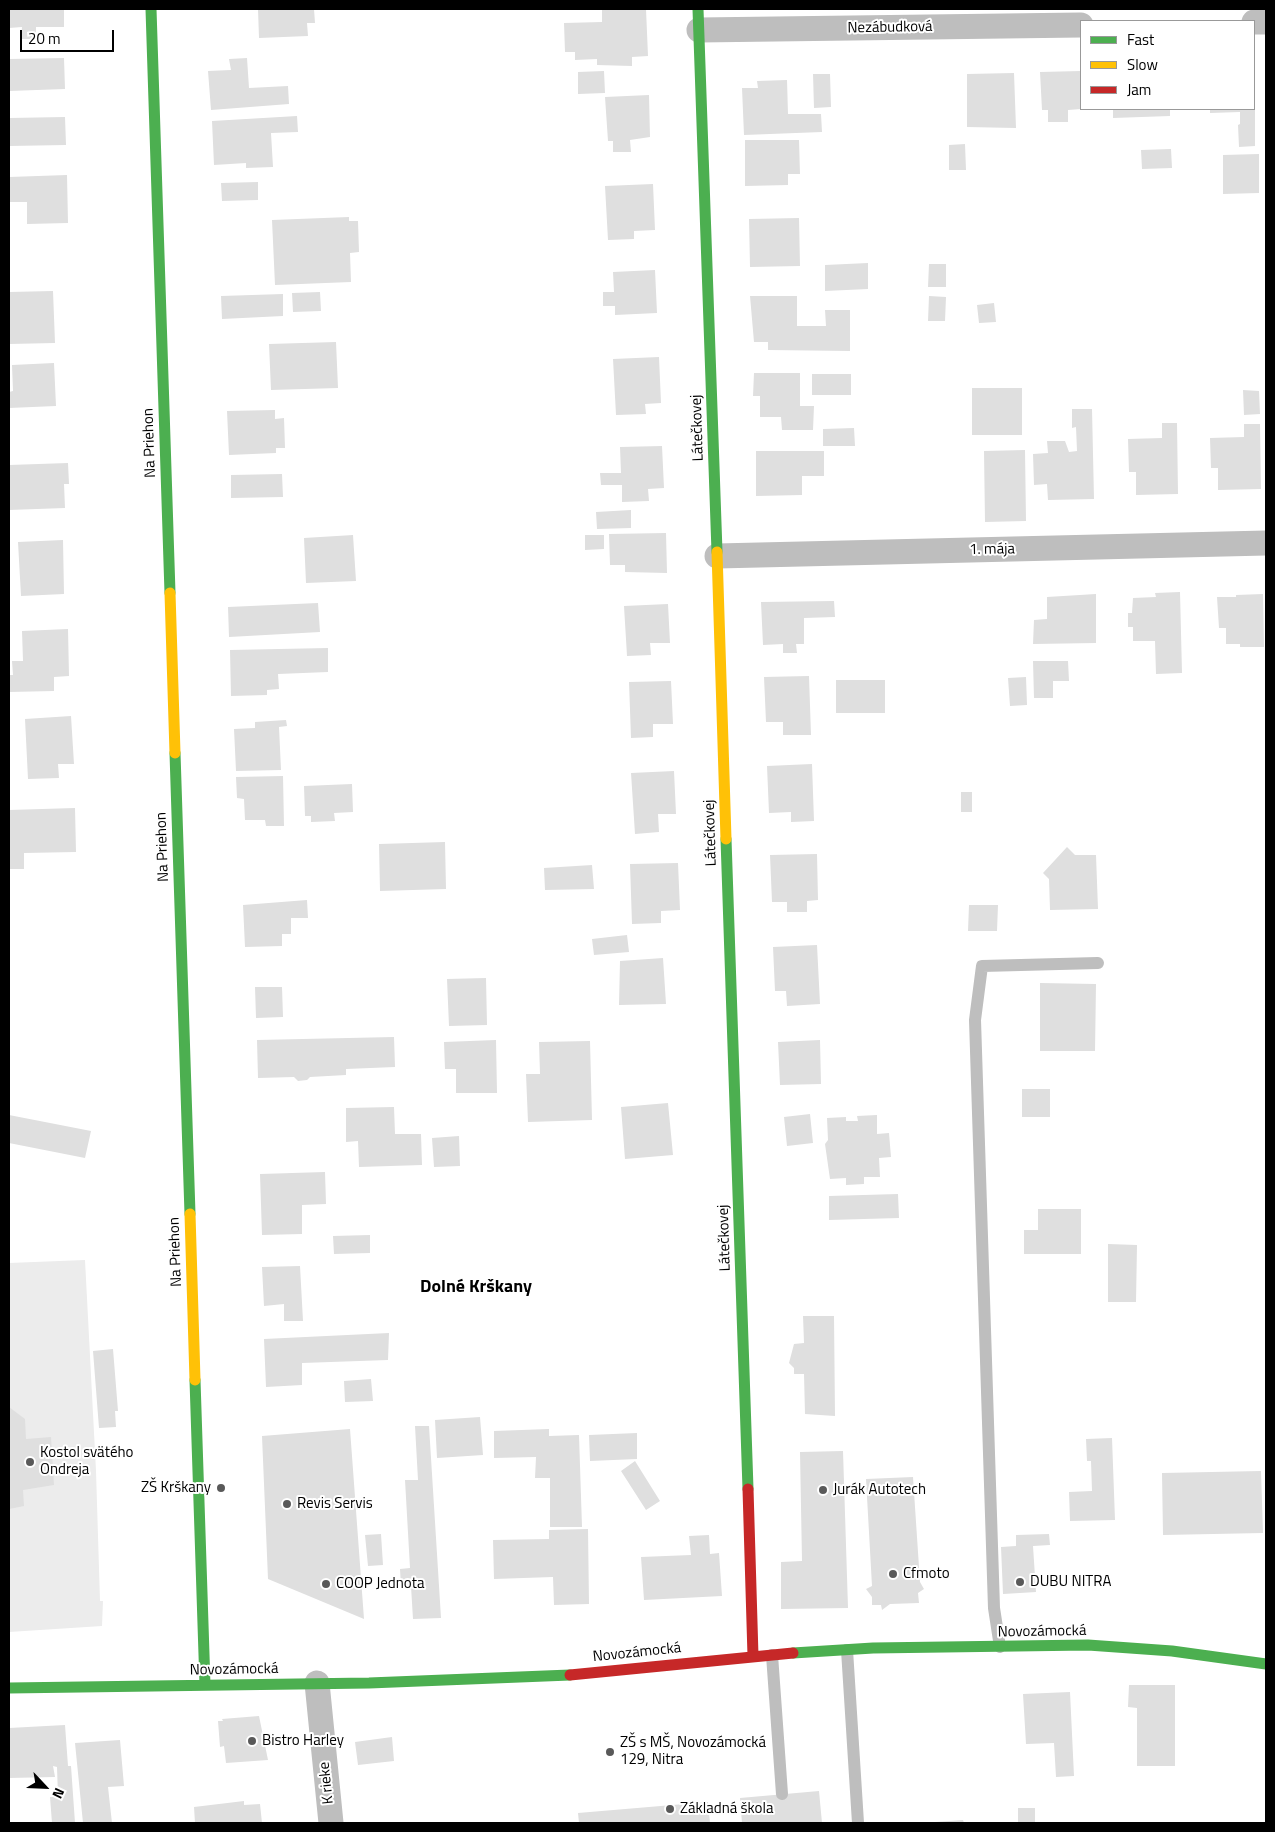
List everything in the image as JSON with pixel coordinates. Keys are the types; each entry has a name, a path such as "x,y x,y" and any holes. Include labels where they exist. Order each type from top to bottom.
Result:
{"street":[{"name":"Na Priehon","path":"151,9 205,1685"},
{"name":"Nezábudková","path":"698,19 1080,26"},
{"name":"Látečkovej","path":"698,19 718,556 753,1656"},
{"name":"1. mája","path":"718,556 1266,543"},
{"name":"Novozámocká","path":"9,1688 317,1683 556,1676 753,1656 847,1650 1000,1647 1088,1646 1172,1651 1266,1664"},
{"name":"K rieke","path":"317,1683 331,1823"}],"lane":[{"path":"1000,1647 994,1608 975,1020 982,966 1098,963"},
{"path":"847,1650 858,1823"},
{"path":"772,1655 782,1794"}],"shaded area":[{"path":"85,1260 96,1471 100,1601 103,1601 102,1626 9,1632 9,1263"}],"building":[{"path":"9,9 64,9 64,27 36,27 36,39 21,39 22,27 9,28"},
{"path":"258,9 314,9 315,23 307,23 308,36 259,38"},
{"path":"646,9 648,56 632,57 632,66 597,65 597,59 575,60 575,52 565,52 564,23 602,22 602,10"},
{"path":"64,58 65,89 9,91 9,59"},
{"path":"247,58 249,88 288,86 289,104 211,110 208,71 231,70 229,59"},
{"path":"604,71 605,93 578,94 578,72"},
{"path":"1080,71 1080,109 1068,110 1068,122 1048,122 1048,110 1042,110 1040,72"},
{"path":"1014,73 1016,128 967,127 967,74"},
{"path":"813,74 830,74 831,107 814,108"},
{"path":"787,80 788,114 821,114 822,132 744,135 742,88 758,88 757,81"},
{"path":"649,95 650,137 630,140 631,152 613,152 613,141 608,141 605,97"},
{"path":"1113,110 1170,110 1170,116 1113,118"},
{"path":"1210,110 1255,110 1255,146 1239,147 1238,125 1240,124 1240,112 1210,113"},
{"path":"297,116 298,132 271,133 273,167 246,168 246,163 214,165 212,121"},
{"path":"65,117 66,145 9,146 9,118"},
{"path":"745,140 799,140 800,174 788,174 788,185 745,186"},
{"path":"965,144 966,170 949,170 949,145"},
{"path":"1171,149 1172,168 1142,169 1141,150"},
{"path":"1259,154 1259,193 1223,194 1223,155"},
{"path":"67,175 68,223 27,224 27,202 9,202 9,177"},
{"path":"258,182 258,200 222,201 221,183"},
{"path":"653,184 655,230 634,231 634,239 608,240 605,186"},
{"path":"349,217 349,221 358,221 359,252 350,253 351,282 275,285 272,220"},
{"path":"799,218 800,266 750,267 749,219"},
{"path":"868,263 868,289 825,291 825,265"},
{"path":"929,264 946,264 946,287 928,287"},
{"path":"655,270 657,313 615,315 615,306 603,306 603,292 614,292 613,272"},
{"path":"53,291 55,343 9,344 9,292"},
{"path":"320,292 321,311 293,312 292,293"},
{"path":"283,294 283,316 222,319 221,296"},
{"path":"750,296 797,296 797,326 826,326 825,310 850,310 850,351 768,350 768,342 754,342"},
{"path":"929,296 946,297 945,321 928,321"},
{"path":"994,303 996,322 979,323 977,305"},
{"path":"336,342 338,388 271,390 269,344"},
{"path":"659,357 661,403 645,404 646,414 616,415 613,359"},
{"path":"54,363 56,406 9,408 9,392 13,391 12,365"},
{"path":"754,373 800,373 800,406 814,406 813,430 782,430 781,417 760,417 760,396 753,396"},
{"path":"812,374 851,374 851,395 812,395"},
{"path":"972,388 1022,388 1022,435 972,435"},
{"path":"1243,390 1259,391 1260,414 1244,415"},
{"path":"1072,409 1092,409 1094,499 1048,500 1047,484 1034,485 1033,454 1048,453 1047,441 1065,441 1069,452 1077,451 1076,427 1072,428"},
{"path":"275,410 275,419 284,418 285,448 276,448 276,453 229,455 227,411"},
{"path":"1162,423 1177,423 1178,494 1136,495 1136,472 1129,472 1128,439 1162,438"},
{"path":"1244,424 1260,424 1261,489 1218,490 1218,468 1211,468 1210,438 1244,437"},
{"path":"854,428 855,446 823,446 823,429"},
{"path":"662,446 664,488 648,489 649,501 622,502 622,485 601,485 600,473 621,473 620,447"},
{"path":"1025,450 1026,521 985,522 984,451"},
{"path":"756,451 824,451 824,476 802,476 802,495 756,496"},
{"path":"68,463 69,484 64,484 65,508 9,510 9,465"},
{"path":"282,474 283,497 231,498 231,475"},
{"path":"631,510 631,528 597,529 596,512"},
{"path":"666,533 667,573 625,572 625,565 610,565 609,534"},
{"path":"353,535 356,581 306,583 304,538"},
{"path":"585,535 604,535 604,549 585,550"},
{"path":"63,540 64,594 21,596 18,542"},
{"path":"1180,592 1182,673 1156,674 1155,641 1133,641 1133,627 1128,627 1128,613 1132,613 1133,598 1156,597 1155,593"},
{"path":"1096,594 1096,643 1033,644 1034,620 1047,619 1047,597"},
{"path":"1263,594 1264,647 1240,647 1240,644 1226,644 1226,628 1219,628 1217,597"},
{"path":"834,601 835,617 804,618 804,644 796,644 797,653 783,653 783,644 763,645 761,602"},
{"path":"318,603 320,632 229,637 228,607"},
{"path":"668,604 670,643 650,643 651,655 627,656 624,606"},
{"path":"68,629 69,676 54,677 54,691 9,692 9,675 13,675 12,661 23,661 22,631"},
{"path":"328,648 328,672 278,674 279,689 267,690 267,695 231,696 230,650"},
{"path":"1033,661 1068,661 1069,681 1053,681 1053,698 1034,698"},
{"path":"809,676 811,735 783,735 783,722 766,722 764,677"},
{"path":"1026,677 1027,705 1010,706 1008,678"},
{"path":"836,680 885,680 885,713 836,713"},
{"path":"671,681 673,724 653,724 653,737 631,738 629,682"},
{"path":"71,716 74,764 58,764 59,778 28,779 25,719"},
{"path":"286,720 287,726 279,727 281,770 236,771 234,729 255,728 255,722"},
{"path":"812,764 814,821 791,822 791,812 769,813 767,766"},
{"path":"674,771 676,814 658,814 659,832 635,834 631,773"},
{"path":"283,776 284,826 266,826 265,820 245,820 244,799 237,798 236,777"},
{"path":"352,784 353,812 334,813 335,821 311,822 311,816 305,816 304,786"},
{"path":"961,792 972,792 972,812 961,812"},
{"path":"75,808 76,852 24,853 24,869 9,869 9,810"},
{"path":"445,842 446,889 380,891 379,844"},
{"path":"1067,847 1075,855 1096,855 1098,909 1050,910 1049,879 1043,873"},
{"path":"817,854 818,900 807,901 807,912 787,912 787,902 772,902 770,855"},
{"path":"678,863 680,910 661,911 661,923 632,924 630,864"},
{"path":"592,865 594,889 545,890 544,868"},
{"path":"307,900 308,918 291,918 291,934 282,934 282,946 245,947 243,905"},
{"path":"969,905 998,905 997,931 968,931"},
{"path":"627,935 629,952 594,955 592,939"},
{"path":"817,945 820,1004 787,1006 786,991 775,991 773,947"},
{"path":"663,958 666,1004 619,1005 620,961"},
{"path":"486,978 487,1025 449,1026 447,979"},
{"path":"1040,983 1096,984 1095,1051 1040,1051"},
{"path":"255,987 282,987 283,1017 256,1018"},
{"path":"394,1037 395,1067 346,1069 346,1075 310,1077 307,1080 298,1081 294,1077 258,1078 257,1040"},
{"path":"496,1040 497,1093 456,1093 456,1069 445,1069 444,1042"},
{"path":"820,1040 821,1084 780,1085 778,1042"},
{"path":"590,1041 592,1120 528,1122 526,1074 540,1074 539,1042"},
{"path":"1022,1089 1050,1089 1050,1117 1022,1117"},
{"path":"668,1103 673,1155 625,1159 621,1107"},
{"path":"394,1107 395,1134 421,1134 422,1165 359,1167 358,1141 346,1142 346,1108"},
{"path":"810,1114 813,1143 787,1146 784,1117"},
{"path":"9,1115 91,1131 85,1158 9,1143"},
{"path":"877,1115 877,1134 889,1133 891,1157 879,1158 880,1177 864,1177 864,1184 846,1185 846,1178 830,1179 825,1144 828,1140 827,1118 846,1117 846,1121 858,1121 857,1116"},
{"path":"459,1136 460,1166 434,1167 432,1138"},
{"path":"325,1172 326,1204 302,1205 302,1234 262,1235 260,1174"},
{"path":"898,1194 899,1218 829,1220 829,1196"},
{"path":"1038,1209 1081,1209 1081,1254 1024,1254 1024,1230 1038,1230"},
{"path":"370,1235 370,1253 334,1254 333,1236"},
{"path":"1108,1244 1137,1245 1136,1302 1108,1302"},
{"path":"300,1266 303,1321 284,1321 284,1304 264,1306 262,1267"},
{"path":"803,1316 834,1316 835,1416 805,1414 804,1374 794,1374 794,1368 789,1363 794,1344 804,1343"},
{"path":"389,1333 388,1360 302,1363 302,1385 266,1387 264,1339"},
{"path":"113,1349 118,1411 115,1411 116,1427 99,1428 93,1351"},
{"path":"371,1379 373,1401 345,1402 344,1381"},
{"name":"Kostol svätého Ondreja","path":"9,1407 25,1419 26,1439 51,1437 54,1485 23,1490 24,1506 9,1509"},
{"path":"480,1417 483,1455 437,1458 435,1420"},
{"path":"415,1426 429,1426 441,1618 413,1619 411,1586 401,1586 400,1569 410,1568 405,1480 418,1480"},
{"path":"350,1429 364,1619 268,1579 262,1436"},
{"path":"549,1429 549,1436 579,1435 582,1527 550,1527 550,1478 535,1478 536,1457 494,1458 494,1431"},
{"path":"637,1433 637,1459 590,1461 589,1435"},
{"path":"1112,1438 1115,1520 1070,1521 1069,1492 1092,1491 1091,1461 1087,1461 1086,1439"},
{"path":"843,1451 848,1608 781,1609 781,1562 802,1561 800,1452"},
{"path":"635,1461 660,1501 646,1510 621,1471"},
{"path":"1261,1471 1263,1533 1163,1535 1162,1473"},
{"path":"913,1477 920,1582 924,1589 918,1593 919,1603 890,1604 882,1610 881,1605 872,1605 872,1597 866,1589 872,1586 866,1479"},
{"path":"588,1529 589,1604 554,1605 553,1577 494,1579 493,1540 549,1539 549,1530"},
{"path":"381,1534 383,1565 368,1566 365,1535"},
{"path":"1049,1534 1050,1545 1033,1546 1036,1592 1003,1594 1001,1547 1016,1546 1016,1535"},
{"path":"709,1535 710,1554 719,1553 722,1596 644,1600 641,1557 691,1555 689,1536"},
{"path":"1129,1685 1175,1685 1175,1766 1137,1766 1137,1708 1128,1707"},
{"path":"1070,1692 1074,1776 1056,1777 1054,1743 1026,1744 1023,1694"},
{"path":"259,1716 268,1760 226,1763 224,1746 220,1747 218,1721 223,1721 222,1719"},
{"path":"65,1725 68,1766 71,1766 75,1823 52,1823 50,1797 58,1797 57,1767 53,1766 55,1777 9,1778 9,1728"},
{"path":"392,1737 394,1761 358,1765 355,1742"},
{"path":"120,1740 124,1786 108,1787 112,1823 83,1823 75,1743"},
{"path":"819,1791 822,1823 742,1823 740,1798"},
{"path":"244,1801 244,1805 260,1804 262,1823 195,1823 194,1807"},
{"name":"Základná škola","path":"708,1802 710,1823 579,1823 578,1813"},
{"path":"1018,1808 1035,1808 1035,1823 1018,1823"},
{"path":"963,1820 964,1823 935,1823 935,1822"}],"traffic: fast":[{"path":"151,9 170,593"},
{"path":"698,9 717,552"},
{"path":"175,753 190,1214"},
{"path":"726,839 748,1489"},
{"path":"195,1380 205,1685"},
{"path":"793,1653 873,1648 1088,1645 1172,1651 1266,1664"},
{"path":"9,1688 369,1683 570,1675"}],"traffic: slow":[{"path":"717,552 726,839"},
{"path":"170,593 175,753"},
{"path":"190,1214 195,1380"}],"traffic: jam":[{"path":"748,1489 753,1656"},
{"path":"570,1675 793,1653"}],"place":[{"name":"Kostol svätého Ondreja","path":"30,1462"},
{"name":"ZŠ Krškany","path":"221,1488"},
{"name":"Jurák Autotech","path":"823,1490"},
{"name":"Revis Servis","path":"287,1504"},
{"name":"Cfmoto","path":"893,1574"},
{"name":"DUBU NITRA","path":"1020,1582"},
{"name":"COOP Jednota","path":"326,1584"},
{"name":"Bistro Harley","path":"252,1741"},
{"name":"ZŠ s MŠ, Novozámocká 129, Nitra","path":"610,1752"},
{"name":"Základná škola","path":"670,1809"}],"district":[{"name":"Dolné Krškany","path":"476,1288"}]}
